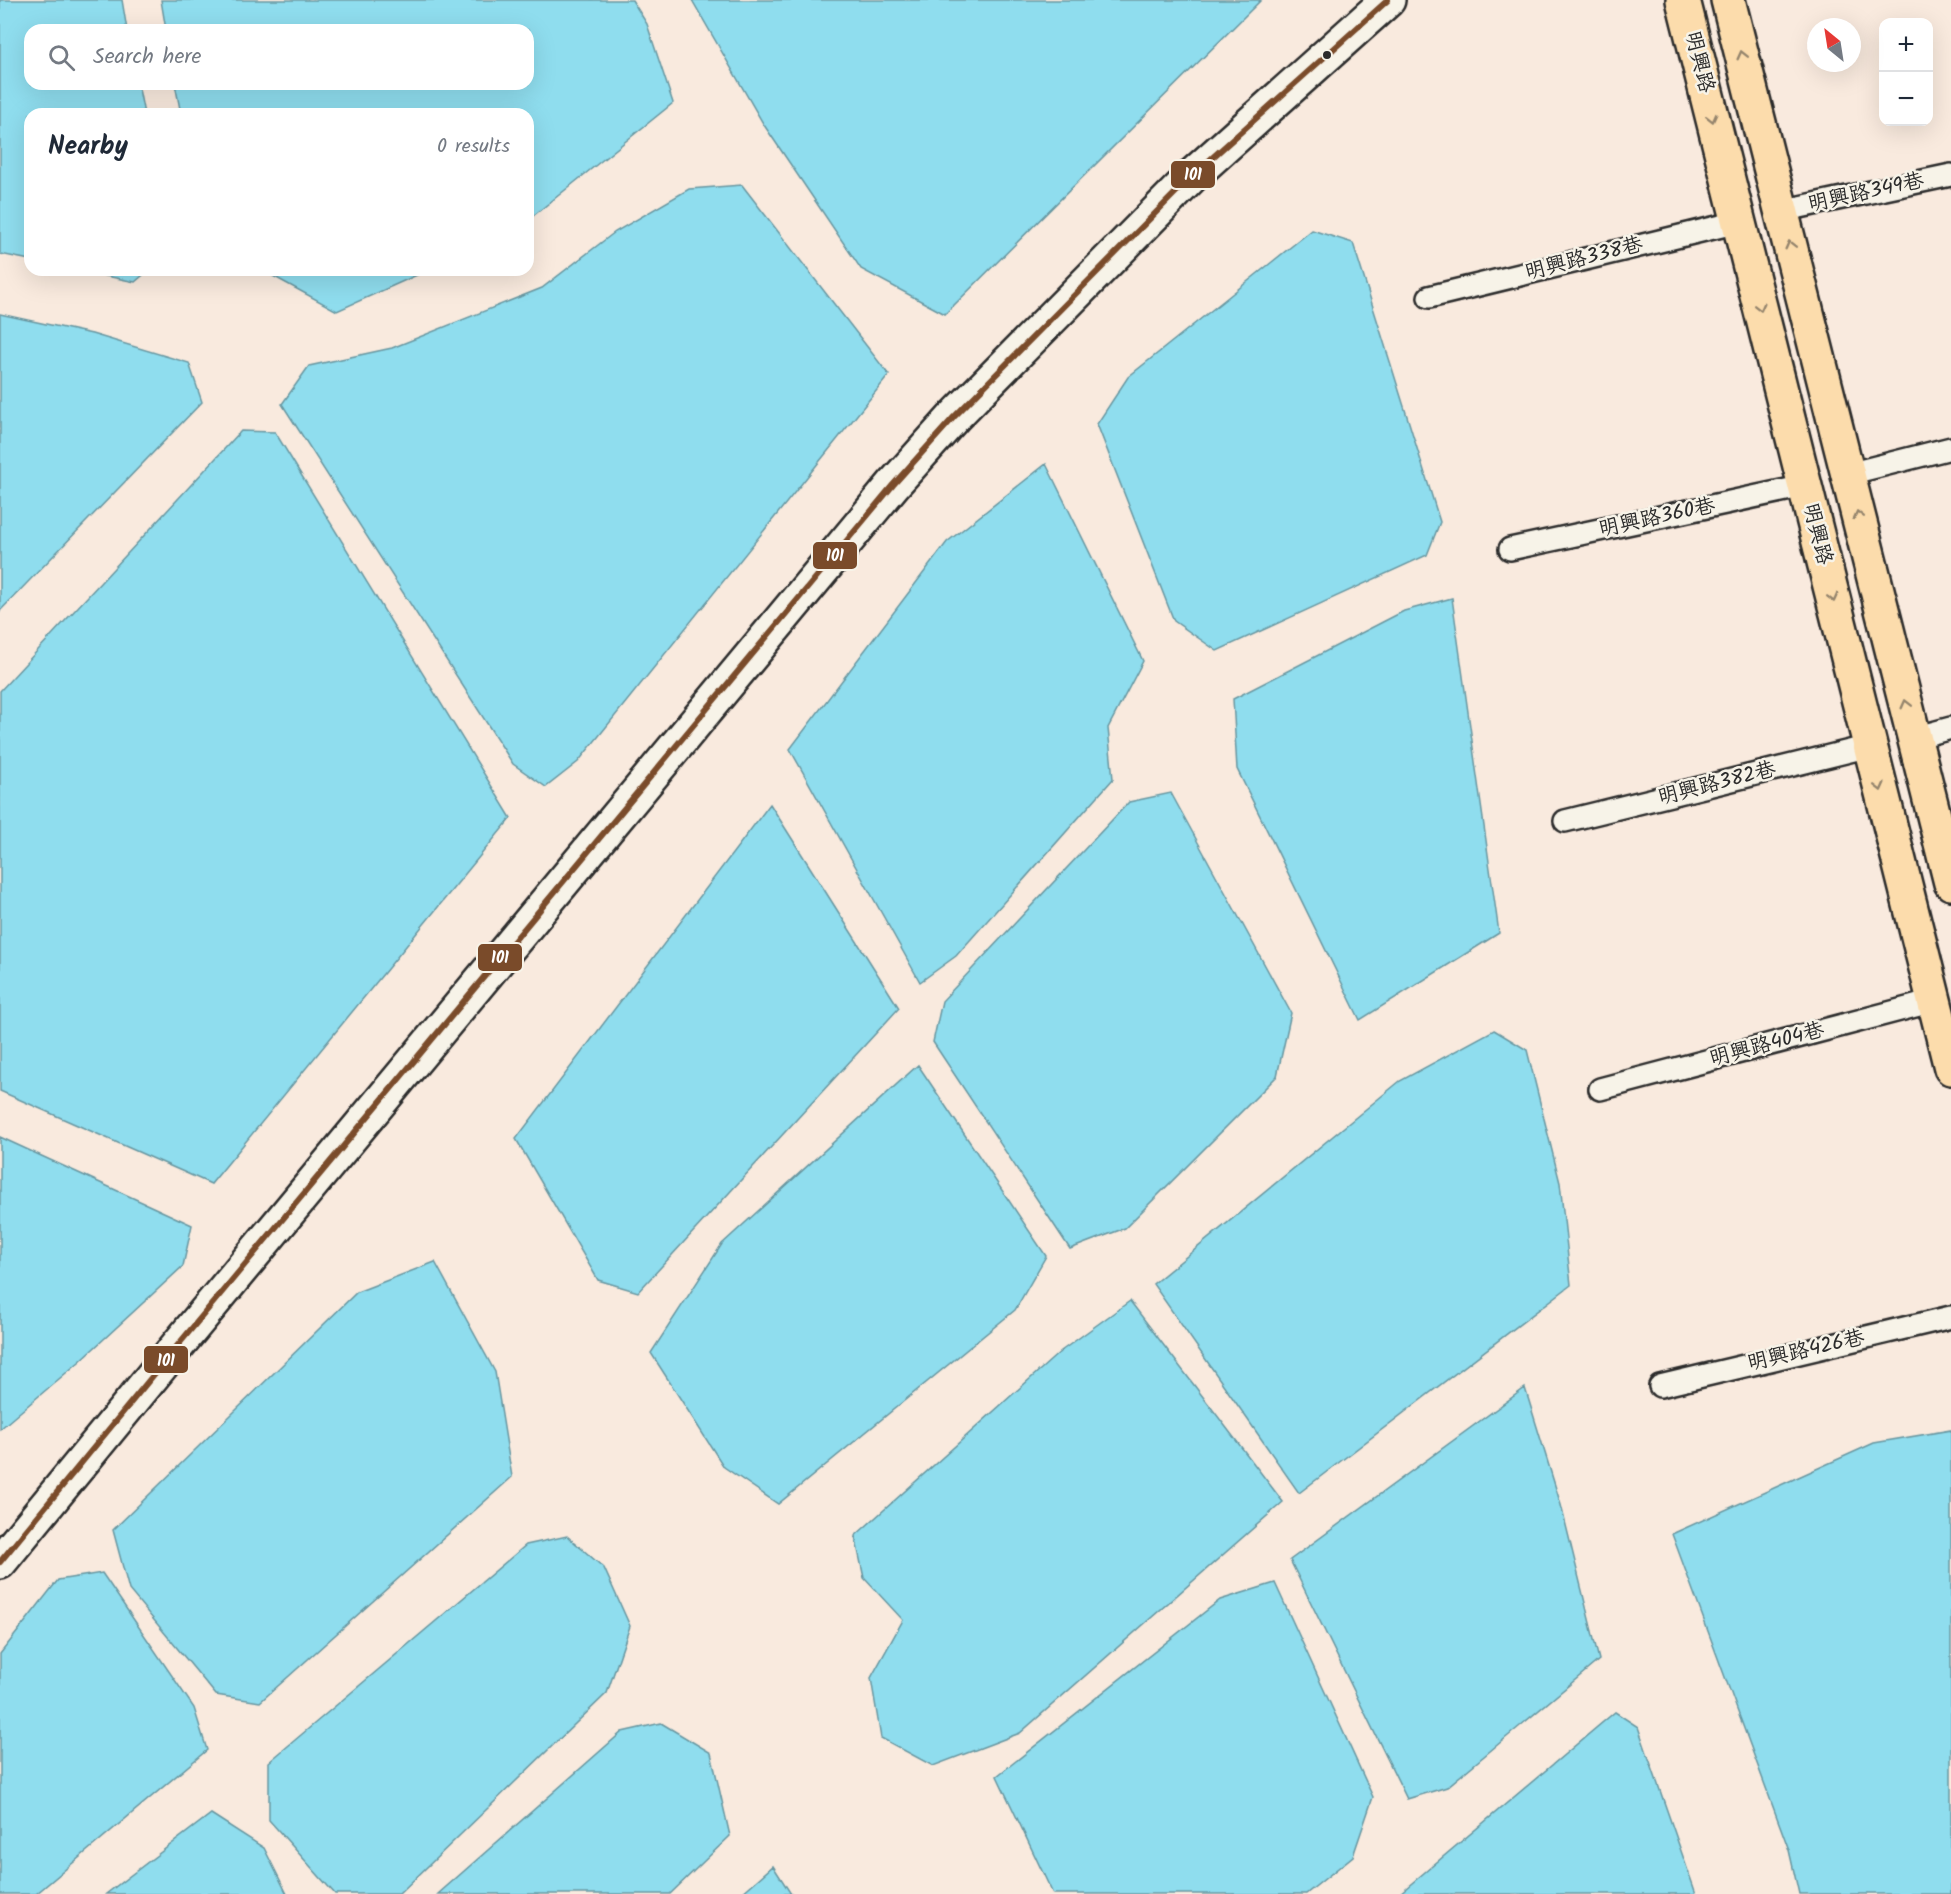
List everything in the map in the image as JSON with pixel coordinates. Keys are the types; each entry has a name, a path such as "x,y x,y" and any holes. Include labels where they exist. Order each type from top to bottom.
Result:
{"main road":[{"name":"明興路","path":"1683,0 1951,1068"},
{"name":"明興路","path":"1728,0 1951,883"}],"street":[{"path":"0,1562 892,485 954,417 1193,175 1388,0"}],"lane":[{"name":"明興路349巷","path":"1781,211 1951,175"},
{"name":"明興路338巷","path":"1430,297 1738,222"},
{"path":"1848,474 1951,448"},
{"name":"明興路360巷","path":"1509,549 1804,486"},
{"path":"1914,738 1951,728"},
{"name":"明興路382巷","path":"1565,821 1870,747"},
{"name":"明興路404巷","path":"1600,1089 1934,1001"},
{"name":"明興路426巷","path":"1660,1386 1951,1317"}],"water":[{"path":"0,0 122,0 126,24 24,24 24,90 139,90 143,108 24,108 24,259 0,254"},
{"path":"161,0 632,0 647,24 673,103 534,215 534,108 180,108 176,90 534,90 534,24 165,24"},
{"path":"692,0 1261,0 945,314 861,269 764,125"},
{"path":"742,185 889,375 578,762 546,787 513,764 282,404 309,366 392,348 542,288 615,232 689,189"},
{"path":"1312,230 1353,243 1440,522 1427,555 1217,651 1174,621 1097,424 1128,377"},
{"path":"106,276 142,276 135,282"},
{"path":"273,276 415,276 337,311"},
{"path":"0,314 92,334 189,363 202,402 0,611"},
{"path":"241,431 275,432 511,818 211,1184 0,1091 0,691"},
{"path":"1046,464 1143,661 1108,728 1113,779 956,956 920,982 790,749 947,542"},
{"path":"1452,598 1499,933 1360,1020 1237,769 1233,699 1404,611"},
{"path":"1171,793 1291,1013 1277,1076 1125,1228 1070,1249 933,1042 942,1001 1129,802"},
{"path":"770,804 899,1008 638,1292 598,1280 516,1139"},
{"path":"1494,1030 1527,1050 1560,1183 1571,1285 1299,1493 1153,1284 1400,1081"},
{"path":"918,1065 1046,1256 1015,1310 778,1504 724,1467 651,1353 722,1244"},
{"path":"0,1137 192,1225 183,1266 79,1362 0,1429"},
{"path":"435,1262 495,1372 512,1477 260,1702 216,1695 129,1590 113,1530 357,1292"},
{"path":"1130,1301 1283,1502 1020,1733 933,1766 881,1738 871,1678 903,1620 864,1578 855,1536 1061,1351"},
{"path":"1525,1388 1561,1505 1599,1660 1447,1787 1407,1799 1290,1560"},
{"path":"1951,1430 1951,1894 1799,1894 1789,1850 1672,1534 1874,1443"},
{"path":"567,1536 604,1568 630,1626 607,1693 399,1894 335,1894 269,1820 269,1762 526,1545"},
{"path":"102,1573 194,1708 207,1750 36,1894 0,1894 0,1654 58,1580"},
{"path":"1275,1583 1373,1797 1353,1856 1306,1894 1053,1894 997,1776 1220,1600"},
{"path":"1615,1712 1638,1727 1696,1894 1399,1894"},
{"path":"661,1723 711,1753 730,1836 670,1894 438,1894 622,1732"},
{"path":"211,1814 264,1848 287,1894 106,1894"},
{"path":"773,1866 791,1894 741,1894"}],"transit line":[{"name":"101","path":"0,1562 893,485 954,417 1193,175 1388,0"}]}
